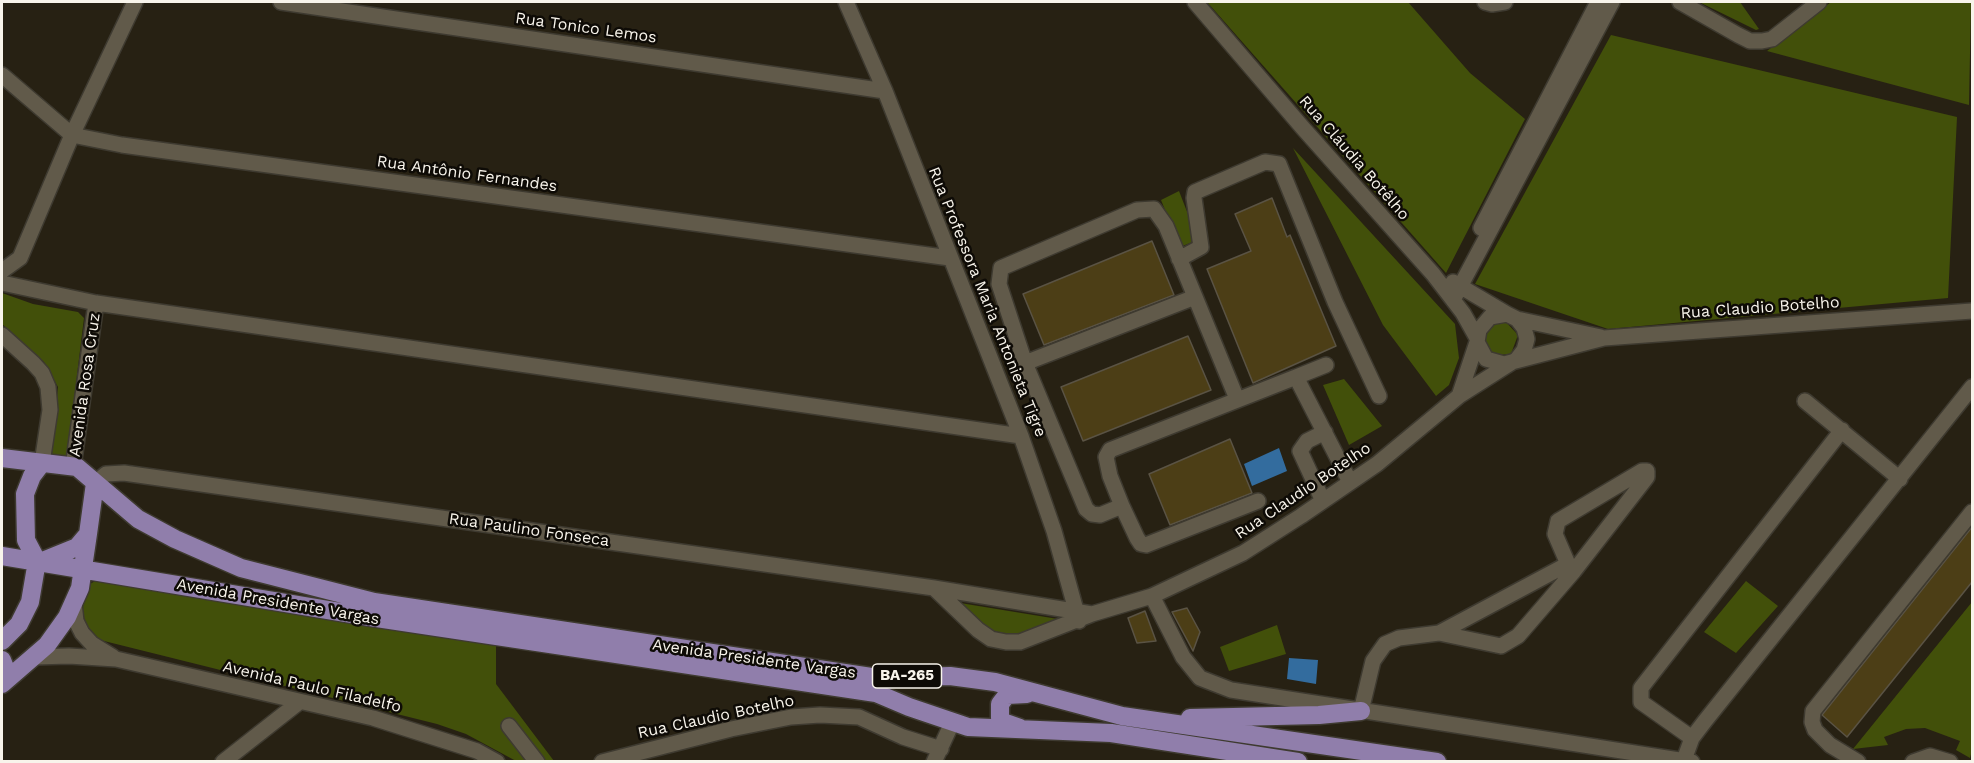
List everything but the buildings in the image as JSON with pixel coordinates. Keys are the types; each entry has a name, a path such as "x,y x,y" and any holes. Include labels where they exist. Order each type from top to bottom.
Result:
{"main road":[{"path":"2,458 42,463"},
{"name":"Avenida Rosa Cruz","path":"37,561 26,540 25,494 32,476 42,463 73,467 95,483"},
{"path":"5,681 35,657 57,632 74,603 85,569 95,483"},
{"name":"Avenida Presidente Vargas","path":"95,483 121,506 175,539 241,568 374,602 878,678 950,676 995,682 1084,707 1147,720 1437,762"},
{"path":"2,640 13,632 26,612 30,602 37,561 65,554 77,548 88,534"},
{"name":"Avenida Presidente Vargas","path":"2,556 370,617 876,693 952,723 984,729 1111,733 1298,762"},
{"path":"2,660 5,681"},
{"path":"1040,732 1003,722 1000,718 1000,704 1007,695 1017,693 1049,696"},
{"path":"1147,720 1319,715 1362,711"}],"street":[{"path":"2,271 18,261 41,212 72,135 135,2"},
{"name":"Rua Tonico Lemos","path":"281,2 885,91"},
{"name":"Rua Professora Maria Antonieta Tigre","path":"846,2 885,91 1021,436 1082,615"},
{"name":"Rua Cláudia Botêlho","path":"1195,2 1302,128 1433,274 1454,291 1477,340"},
{"path":"1485,2 1492,4 1505,2"},
{"path":"1454,291 1598,2"},
{"path":"1454,291 1612,2"},
{"path":"1680,2 1750,41 1762,41 1772,39 1819,2"},
{"name":"Rua Antônio Fernandes","path":"2,75 72,135 122,145 950,258"},
{"path":"1179,259 1201,247 1195,192 1265,162 1279,164 1335,302 1379,396"},
{"path":"1122,506 1100,515 1086,509 1025,363 999,284 998,273 1001,268 1137,210 1154,209 1166,226 1237,399"},
{"path":"18,261 28,290"},
{"path":"2,283 96,303 1021,436"},
{"path":"1454,291 1512,316 1604,338"},
{"path":"1025,363 1195,297"},
{"name":"Avenida Rosa Cruz","path":"73,467 96,303"},
{"name":"Rua Claudio Botelho","path":"1082,615 1152,597 1243,553 1377,464 1459,396 1515,360 1604,338 1972,311"},
{"path":"1459,396 1477,340 1483,322 1490,317 1512,316 1524,327 1527,339 1524,350 1515,360 1504,364 1486,359 1477,340"},
{"name":"Avenida Rosa Cruz","path":"2,335 33,363 48,387 50,410 42,463"},
{"path":"1258,501 1146,545 1142,544 1122,506 1110,476 1106,457 1110,450 1326,365"},
{"path":"1296,377 1350,482"},
{"path":"1152,597 1183,657 1200,678 1232,690 1688,761 1692,738 1972,387"},
{"path":"1805,401 1900,478"},
{"path":"1692,738 1641,702 1641,688 1842,430"},
{"path":"1323,501 1300,451 1306,441 1325,432"},
{"path":"1362,711 1374,661 1385,644 1399,638 1439,633 1501,646 1511,642 1647,477 1647,471 1642,471 1558,521 1555,534 1571,567"},
{"path":"121,506 112,493 112,483 124,473"},
{"name":"Rua Paulino Fonseca","path":"95,483 106,474 124,473 934,588 1082,615"},
{"path":"1858,762 1830,745 1815,730 1812,722 1814,711 1972,512"},
{"path":"1439,633 1571,567"},
{"path":"934,588 959,615 991,639 1020,642 1082,615"},
{"name":"Avenida Paulo Filadelfo","path":"74,603 76,621 82,633 92,644 116,659"},
{"name":"Avenida Paulo Filadelfo","path":"35,657 69,656 116,659 400,726 477,751 497,762"},
{"path":"223,762 298,703"},
{"name":"Rua Claudio Botelho","path":"602,762 731,729 791,717 820,715 859,717 938,755"},
{"path":"938,755 952,723"},
{"path":"509,726 537,762"},
{"path":"1913,762 1930,756 1950,762"}],"green space":[{"path":"1207,2 1408,2 1470,73 1525,119 1446,273"},
{"path":"1699,2 1740,2 1759,29 1756,30"},
{"path":"1831,2 1971,2 1969,105 1767,51"},
{"path":"1611,35 1957,117 1948,298 1608,329 1475,284"},
{"path":"1293,148 1455,324 1459,358 1449,385 1436,396 1383,325"},
{"path":"1179,191 1198,240 1180,247 1161,200"},
{"path":"2,293 33,304 78,312 84,318 67,457 51,455 58,387 44,362 2,324"},
{"path":"1505,321 1518,335 1511,354 1487,356 1481,333 1487,325"},
{"path":"1344,379 1382,426 1349,445 1323,385"},
{"path":"95,581 496,646 496,684 554,761 516,761 466,734 437,724 100,640 88,627 81,612 85,587"},
{"path":"1746,581 1778,606 1736,653 1704,632"},
{"path":"948,601 1064,620 1005,640"},
{"path":"1972,602 1972,750 1970,758 1956,750 1960,741 1925,728 1906,729 1884,737 1888,745 1853,749"},
{"path":"1277,625 1286,654 1229,671 1220,647"}],"water":[{"path":"1279,448 1287,471 1252,486 1244,464"},
{"path":"1289,658 1318,660 1316,684 1287,679"}]}
